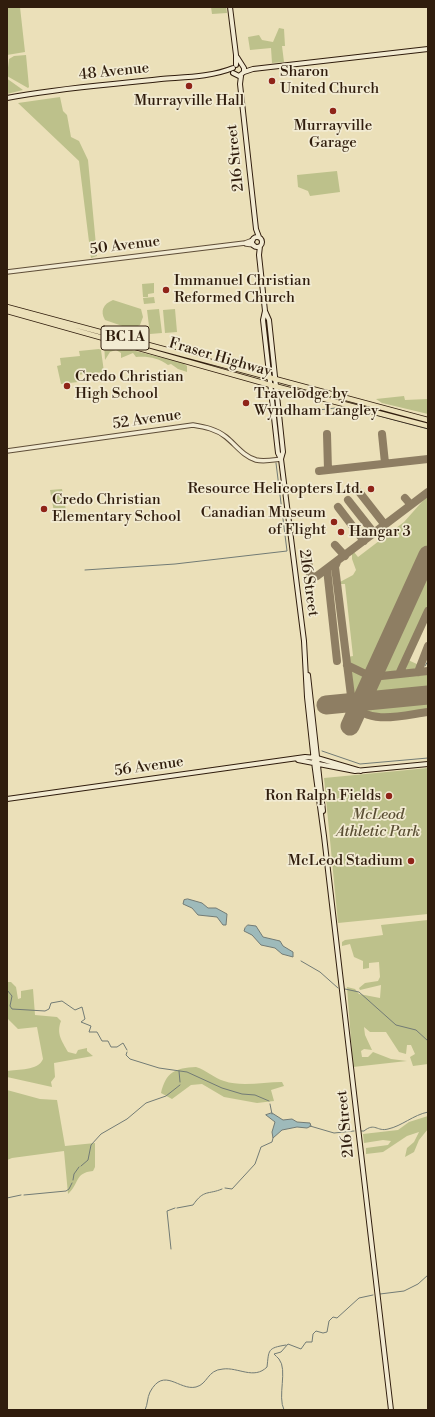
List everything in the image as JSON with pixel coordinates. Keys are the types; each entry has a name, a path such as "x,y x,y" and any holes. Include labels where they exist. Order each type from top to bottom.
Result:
{"main road":[{"path":"230,7 236,55 235,68"},
{"path":"242,73 252,69 428,49"},
{"path":"235,68 242,73"},
{"path":"235,68 242,73"},
{"name":"48 Avenue","path":"7,98 48,90 224,71 235,68"},
{"name":"216 Street","path":"242,73 240,84 256,229 255,241 259,255 265,311 268,320 276,386 283,452 281,459"},
{"path":"255,241 260,246"},
{"name":"216 Street","path":"255,241 262,241 259,255"},
{"name":"Fraser Highway","path":"7,307 269,376 428,420"},
{"name":"Fraser Highway","path":"7,311 276,386 428,426"},
{"name":"216 Street","path":"265,311 263,320 269,376 278,453 281,459 306,662 315,760 391,1410"},
{"name":"56 Avenue","path":"7,799 294,759 315,760 361,771"},
{"name":"216 Street","path":"315,760 319,780 324,836"},
{"name":"56 Avenue","path":"315,760 333,767 361,771 428,764"},
{"path":"319,780 322,768 333,767"}],"street":[{"name":"50 Avenue","path":"7,272 255,241"},
{"name":"52 Avenue","path":"7,452 193,425 208,428 221,434 244,454 256,460 264,461 281,459"}],"green space":[{"path":"7,7 20,7 25,52 7,55"},
{"path":"211,7 226,7 227,13 212,14"},
{"path":"279,28 284,29 285,46 282,46 284,62 272,63 271,48 250,50 248,37 259,35 262,40 273,42"},
{"path":"26,55 28,88 7,76 9,59 14,56"},
{"path":"7,79 9,80 23,90 7,94"},
{"path":"60,97 63,111 67,115 71,137 79,141 88,160 97,256 91,258 79,161 18,103"},
{"path":"337,171 340,192 310,196 308,191 298,187 297,175"},
{"path":"154,283 154,293 148,294 148,297 143,297 142,284"},
{"path":"154,297 155,303 144,304 143,298"},
{"path":"113,300 141,309 143,317 140,325 131,329 105,320 103,317 103,308"},
{"path":"159,309 162,333 150,334 147,310"},
{"path":"175,309 177,332 165,333 163,310"},
{"path":"104,343 183,363 187,366 187,372 157,359 149,357 136,357 133,353 121,358 121,353 116,350 110,352 105,360"},
{"path":"101,350 104,372 76,375 78,382 61,384 57,366 61,365 60,358 80,356 79,351"},
{"path":"404,396 405,400 428,399 428,414 382,403 376,399"},
{"path":"62,489 66,510 54,512 50,490"},
{"path":"428,495 428,544 369,673 349,664 348,657 353,656 345,584 340,584 340,582 353,575 356,570 352,559 352,554 354,552 358,557 404,522"},
{"path":"428,567 428,608 398,673 379,674"},
{"path":"408,660 419,665 416,671 405,671 404,667"},
{"path":"350,668 367,677 358,697 353,697"},
{"path":"428,673 428,690 369,695 377,678"},
{"path":"428,700 428,711 373,716 363,710 364,706"},
{"name":"McLeod Athletic Park","path":"428,768 428,914 338,923 324,778"},
{"path":"428,920 428,1064 413,1066 410,1057 415,1054 411,1045 407,1045 406,1054 399,1052 386,1032 370,1032 364,1027 365,1035 372,1050 364,1049 361,1051 362,1057 368,1057 373,1052 391,1059 407,1061 353,1067 347,987 355,989 359,994 380,998 381,985 360,990 359,988 365,983 378,981 380,977 379,962 369,963 369,968 363,969 363,961 354,957 350,944 342,946 342,942 345,940 383,935 381,925"},
{"path":"7,982 11,982 16,987 18,999 21,998 21,991 33,989 35,1015 57,1017 61,1021 59,1034 68,1052 76,1054 78,1050 87,1048 87,1051 93,1056 54,1063 55,1077 51,1082 52,1087 7,1077 7,1071 32,1068 37,1066 43,1059 37,1027 18,1029 8,1019"},
{"path":"196,1067 220,1080 231,1083 245,1084 282,1082 284,1086 271,1090 274,1101 257,1103 224,1097 202,1084 191,1085 172,1099 161,1093 166,1080 172,1072"},
{"path":"7,1090 40,1099 57,1100 65,1146 95,1143 95,1167 93,1171 87,1172 80,1176 68,1194 64,1151 7,1160"},
{"path":"428,1116 428,1129 419,1140 414,1152 405,1157 407,1148 414,1142 419,1132 407,1136 383,1152 366,1154 366,1148 388,1145 391,1141 383,1140 364,1143 363,1134 398,1130 409,1122"}],"water":[{"path":"188,899 202,903 208,908 216,908 227,914 226,925 223,925 217,917 198,915 192,908 183,904 184,900"},
{"path":"248,925 256,926 263,937 280,941 283,946 293,952 293,957 282,954 275,948 261,945 252,935 244,931"},
{"path":"272,1113 283,1120 292,1119 297,1122 310,1123 311,1126 307,1128 297,1127 282,1130 273,1138 272,1132 275,1122 266,1115"}],"waterway":[{"path":"318,410 345,407 428,429"},
{"path":"85,570 175,564 287,551 276,463"},
{"path":"425,666 428,661"},
{"path":"322,751 360,764 428,758"},
{"path":"301,961 320,972 338,988"},
{"path":"345,989 359,992 396,1025 416,1030 428,1041"},
{"path":"7,990 12,996 10,1006 12,1009 45,1011 49,1009 51,1003 62,1001 75,1010 82,1007 85,1019 81,1022 91,1026 89,1032 97,1032 102,1041 108,1041 111,1047 117,1047 123,1043 127,1050"},
{"path":"127,1052 126,1055 130,1059 159,1068 187,1072 222,1088 242,1094 255,1095 269,1101"},
{"path":"179,1071 180,1082"},
{"path":"81,1166 88,1160 91,1145 101,1134 127,1119 146,1103 166,1096 180,1085"},
{"path":"270,1104 272,1114"},
{"path":"361,1131 371,1127 384,1130 388,1129 428,1112"},
{"path":"310,1126 334,1133 354,1131"},
{"path":"225,1188 232,1189 255,1164 261,1147 272,1142 273,1138"},
{"path":"73,1180 74,1174 79,1167"},
{"path":"24,1195 66,1191 72,1183"},
{"path":"177,1208 193,1205 203,1194 222,1189"},
{"path":"7,1198 21,1195"},
{"path":"171,1249 167,1211 175,1208"},
{"path":"380,1294 404,1291 418,1284 428,1275"},
{"path":"284,1410 282,1404 282,1364 274,1354 281,1352 288,1344 301,1349 306,1342 312,1342 313,1334 316,1331 323,1333 327,1332 329,1321 333,1317 337,1318 359,1298 373,1295"},
{"path":"145,1410 150,1392 155,1384 161,1381 172,1381 184,1386 196,1387 218,1370 229,1369 257,1373 267,1367 269,1353 272,1349 286,1345"}],"taxiway":[{"path":"327,434 328,470"},
{"path":"382,434 385,463"},
{"path":"319,471 428,459"},
{"path":"308,559 310,575 313,577 317,576 428,492"},
{"path":"360,493 385,525"},
{"path":"405,498 411,505"},
{"path":"348,500 374,533"},
{"path":"338,507 364,541"},
{"path":"335,545 345,556"},
{"path":"337,562 335,567 352,704 359,711 378,717 398,717 428,712"},
{"path":"327,569 337,661"},
{"path":"399,674 428,611"},
{"path":"418,672 428,646"},
{"path":"347,665 372,677 428,671"}],"runway":[{"path":"350,726 428,555"},
{"path":"326,705 428,695"}],"place":[{"name":"Sharon United Church","path":"272,81"},
{"name":"Murrayville Hall","path":"189,86"},
{"name":"Murrayville Garage","path":"333,111"},
{"name":"Immanuel Christian Reformed Church","path":"166,290"},
{"name":"Credo Christian High School","path":"67,386"},
{"name":"Travelodge by Wyndham Langley","path":"246,403"},
{"name":"Resource Helicopters Ltd.","path":"371,489"},
{"name":"Credo Christian Elementary School","path":"44,509"},
{"name":"Canadian Museum of Flight","path":"334,522"},
{"name":"Hangar 3","path":"341,532"},
{"name":"Ron Ralph Fields","path":"389,796"},
{"name":"McLeod Stadium","path":"411,861"}]}
